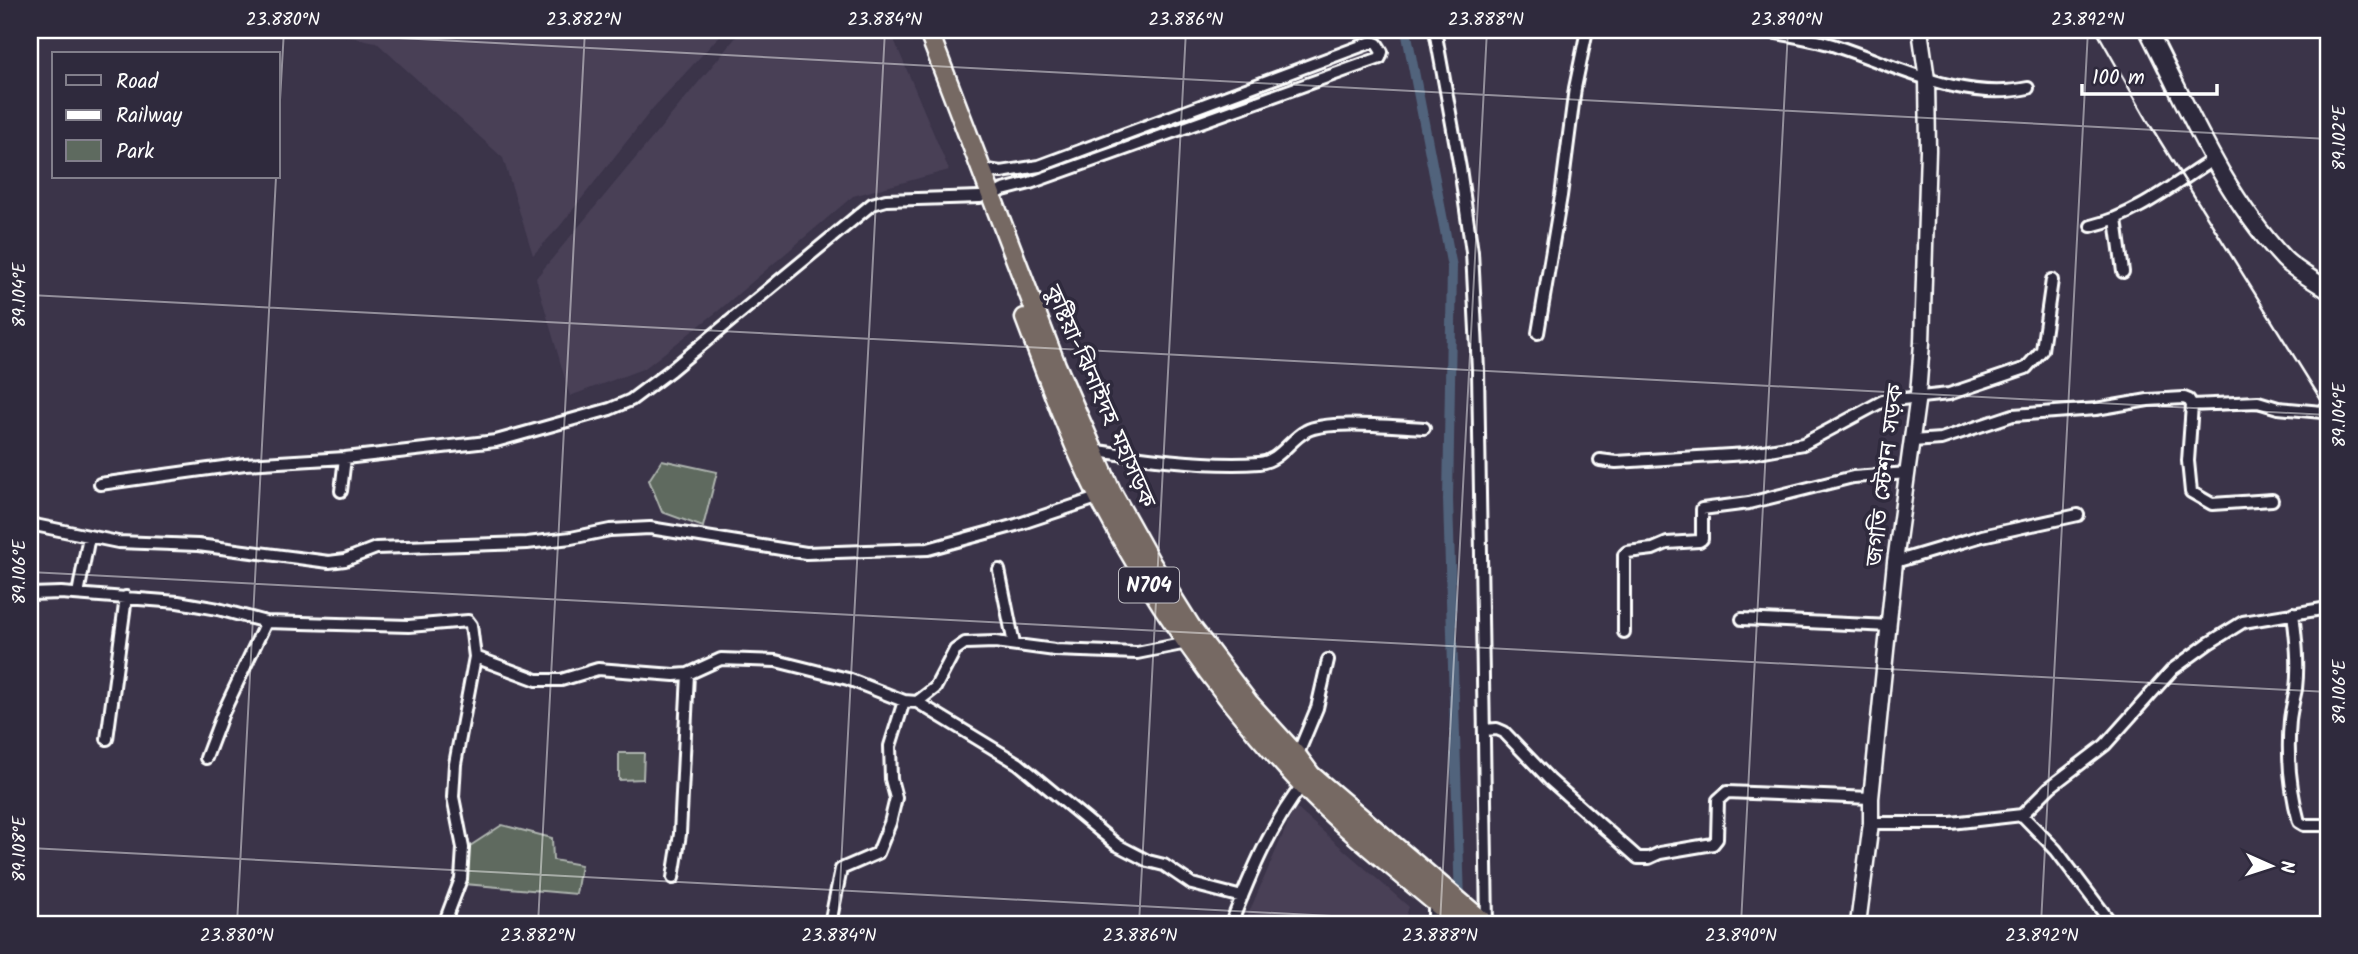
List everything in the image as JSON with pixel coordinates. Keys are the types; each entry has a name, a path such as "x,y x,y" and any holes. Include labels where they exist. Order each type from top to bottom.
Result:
{"highway":[{"name":"N704","path":"915,30 982,185"},
{"name":"N704","path":"928,30 982,185"},
{"name":"কুষ্টিয়া-ঝিনাইদহ মহাসড়ক","path":"982,185 1093,450 1106,495"},
{"name":"কুষ্টিয়া-ঝিনাইদহ মহাসড়ক","path":"982,185 1046,373 1135,548 1237,709 1307,780 1353,832 1461,924"},
{"name":"কুষ্টিয়া-ঝিনাইদহ মহাসড়ক","path":"1194,642 1297,756 1307,780 1437,881 1487,924"}],"main road":[{"path":"2148,30 2237,199 2286,261 2328,290"}],"street":[{"path":"1435,30 1472,252 1478,384 1487,924"},
{"path":"1538,333 1561,196 1575,88 1587,30"},
{"path":"1759,30 1828,44 1927,79 1984,92 2010,92 2028,88"},
{"name":"জগতি স্টেশন সড়ক","path":"1858,924 1871,823 1871,798 1895,562 1918,395 1928,150 1927,79 1920,30"},
{"path":"100,484 245,464 345,458 496,441 610,409 631,400 872,204 982,185 1003,190 1030,183 1380,58 1382,52 1377,44 1372,42 1039,166 1001,172 982,185"},
{"path":"2091,226 2116,219 2143,205 2214,159"},
{"path":"2116,219 2123,272"},
{"path":"1600,460 1616,462 1747,454 1803,444 1883,401 1918,395 1949,394 2026,368 2042,350 2052,280"},
{"path":"1912,441 1941,439 2013,415 2096,409 2148,400 2184,398 2192,405 2188,461 2191,492 2213,505 2272,500"},
{"path":"2192,405 2258,402 2278,408 2322,412 2326,408"},
{"path":"1093,450 1205,462 1260,463 1275,458 1308,429 1330,425 1424,428"},
{"path":"341,491 345,458"},
{"path":"1624,632 1624,555 1667,543 1699,541 1702,539 1702,509 1749,503 1853,477 1908,473"},
{"path":"30,524 118,542 198,545 329,562 345,560 376,548 527,543 610,530 650,528 806,553 895,551 928,549 1016,525 1106,495"},
{"path":"1895,562 1982,536 2078,515"},
{"path":"78,594 89,536"},
{"path":"999,570 1014,644"},
{"path":"30,594 126,597 204,606 266,622 409,626 468,621 471,625 475,657 455,764 453,797 463,848 461,879 444,924"},
{"path":"107,739 126,597"},
{"path":"1871,823 1951,823 2022,815 2050,787 2105,745 2173,669 2243,622 2328,608"},
{"path":"2293,613 2297,647 2296,688 2290,718 2290,780 2299,822 2304,825 2328,825"},
{"path":"1742,619 1890,626"},
{"path":"206,758 223,713 266,622"},
{"path":"917,702 934,688 955,650 965,643 975,641 1055,650 1138,653 1194,642"},
{"path":"475,657 537,681 561,680 598,669 674,676 688,674 721,659 775,661 848,678 904,701 917,702 1018,764 1117,845 1148,861 1164,865 1192,884 1242,897"},
{"path":"1297,756 1317,708 1328,660"},
{"path":"673,878 680,834 688,674"},
{"path":"830,924 841,869 877,853 890,823 896,798 891,779 890,746 904,701"},
{"path":"1484,730 1497,729 1504,732 1550,780 1638,858 1713,844 1717,839 1718,800 1727,792 1871,798"},
{"path":"1231,924 1284,807 1307,780"},
{"path":"2022,815 2056,850 2112,924"},
{"path":"1434,924 1435,902"}],"shaded area":[{"path":"315,30 725,30 653,108 560,226 533,255 503,158 376,42"},
{"path":"742,30 890,30 949,170 853,196 718,311 645,368 570,396 536,278"},
{"path":"1295,807 1409,907 1403,924 1244,924"}],"green space":[{"path":"662,460 717,472 703,527 662,512 649,480"},
{"path":"619,753 644,753 643,779 619,780"},
{"path":"502,825 552,838 553,860 581,865 576,894 465,884 467,848"}],"waterway":[{"path":"1406,30 1452,267 1448,499 1460,903"}],"railway":[{"path":"2096,30 2150,125 2328,411"}]}
